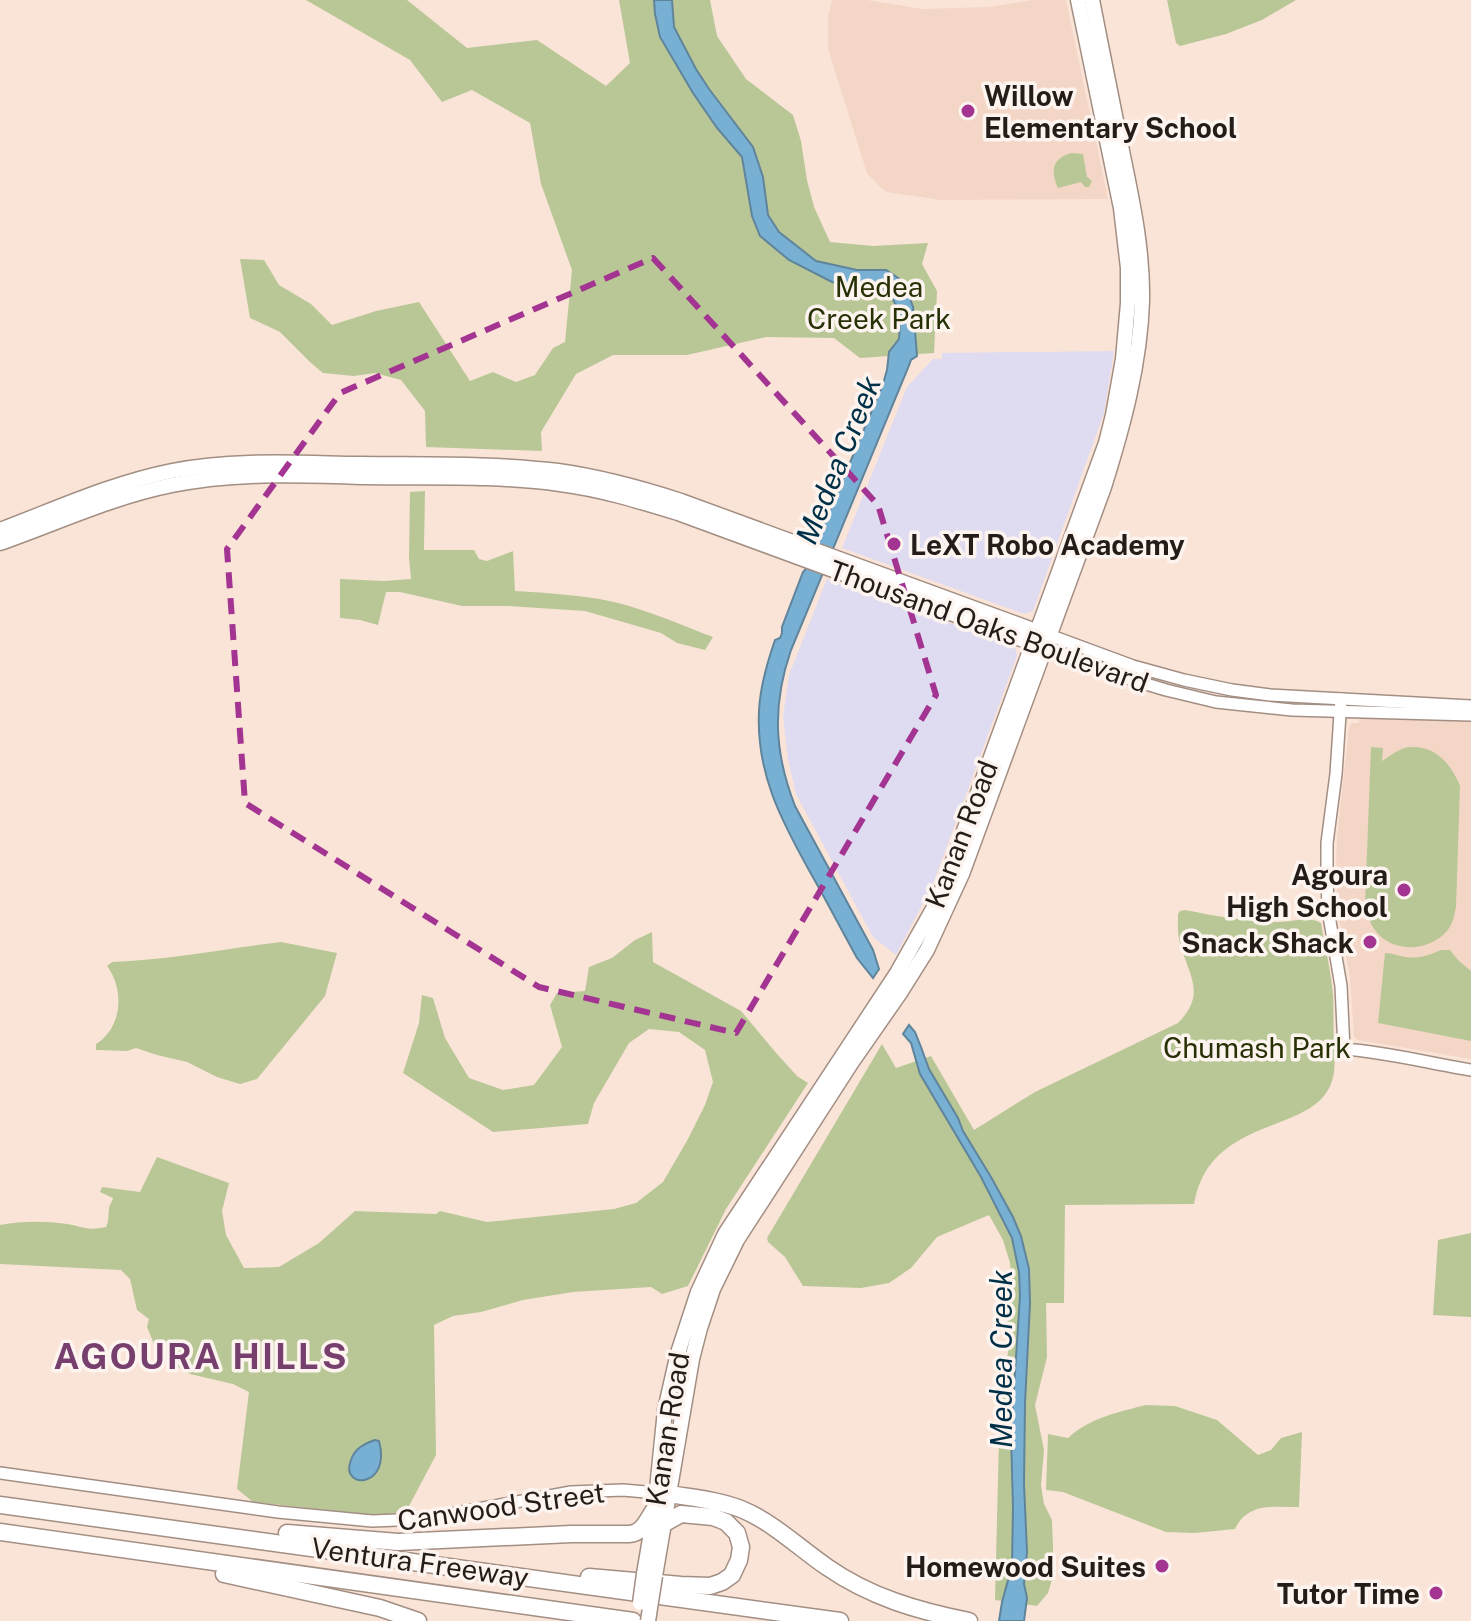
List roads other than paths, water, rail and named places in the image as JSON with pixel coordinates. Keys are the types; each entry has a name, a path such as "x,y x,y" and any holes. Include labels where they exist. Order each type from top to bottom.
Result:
{"highway":[{"path":"162,1526 212,1524 356,1539 427,1541 635,1534 661,1505 718,1502 764,1521 829,1569 870,1592 903,1605 969,1621"},
{"name":"Ventura Freeway","path":"0,1505 840,1621"},
{"path":"548,1580 597,1576 710,1586 732,1575 741,1547 737,1533 726,1522 713,1517 681,1514 661,1505"},
{"name":"Ventura Freeway","path":"0,1532 635,1621"},
{"path":"122,1549 165,1565 233,1575 380,1608 418,1621"}],"main road":[{"name":"Kanan Road","path":"648,1621 650,1575 661,1505 692,1359 713,1289 737,1240 927,950 962,874 1106,443 1126,331 1128,268 1121,208 1078,0"},
{"name":"Kanan Road","path":"1041,639 1104,487 1122,430 1141,312 1137,224 1092,0"},
{"name":"Thousand Oaks Boulevard","path":"0,530 125,483 196,467 267,462 488,466 562,472 637,487 681,501 810,555"},
{"name":"Thousand Oaks Boulevard","path":"0,543 123,497 220,477 503,479 561,484 639,500 810,555 1041,639"},
{"name":"Kanan Road","path":"635,1621 650,1575"}],"street":[{"name":"Thousand Oaks Boulevard","path":"1041,639 1184,680 1232,690 1340,705 1471,715"},
{"name":"Thousand Oaks Boulevard","path":"1340,705 1471,706"},
{"path":"1340,705 1336,774 1327,843 1327,876 1328,910 1341,986 1344,1049 1383,1053 1471,1070"},
{"name":"Canwood Street","path":"0,1473 278,1512 381,1522 423,1519 571,1492 623,1490 661,1505"}],"water":[{"path":"654,0 672,0 674,27 696,69 753,147 763,177 768,215 779,232 816,261 857,270 886,270 904,282 913,307 917,356 911,360 791,650 778,709 779,747 795,806 873,950 879,969 873,978 857,958 780,815 766,775 759,734 759,711 764,675 775,640 780,638 803,572 883,384 889,352 899,339 900,322 896,305 888,291 870,283 848,286 832,282 789,260 760,236 752,216 742,157 693,93 660,37"},
{"path":"909,1025 915,1032 929,1069 1013,1217 1029,1269 1024,1484 1027,1552 1024,1584 1027,1598 1024,1621 999,1621 1012,1566 1011,1434 1019,1272 1012,1238 981,1177 920,1074 911,1043 903,1034"},
{"path":"379,1441 381,1457 378,1468 373,1476 358,1480 349,1470 351,1460 360,1447"}],"place":[{"name":"Willow Elementary School","path":"968,111"},
{"name":"LeXT Robo Academy","path":"894,544"},
{"name":"Agoura High School","path":"1404,890"},
{"name":"Snack Shack","path":"1370,942"},
{"name":"Homewood Suites","path":"1162,1566"},
{"name":"Tutor Time","path":"1436,1593"}],"district":[{"name":"AGOURA HILLS","path":"201,1356"}],"park label":[{"name":"Medea Creek Park","path":"879,302"},
{"name":"Chumash Park","path":"1257,1047"}],"water label":[{"name":"Medea Creek","path":"838,460"},
{"name":"Medea Creek","path":"1001,1359"}]}
